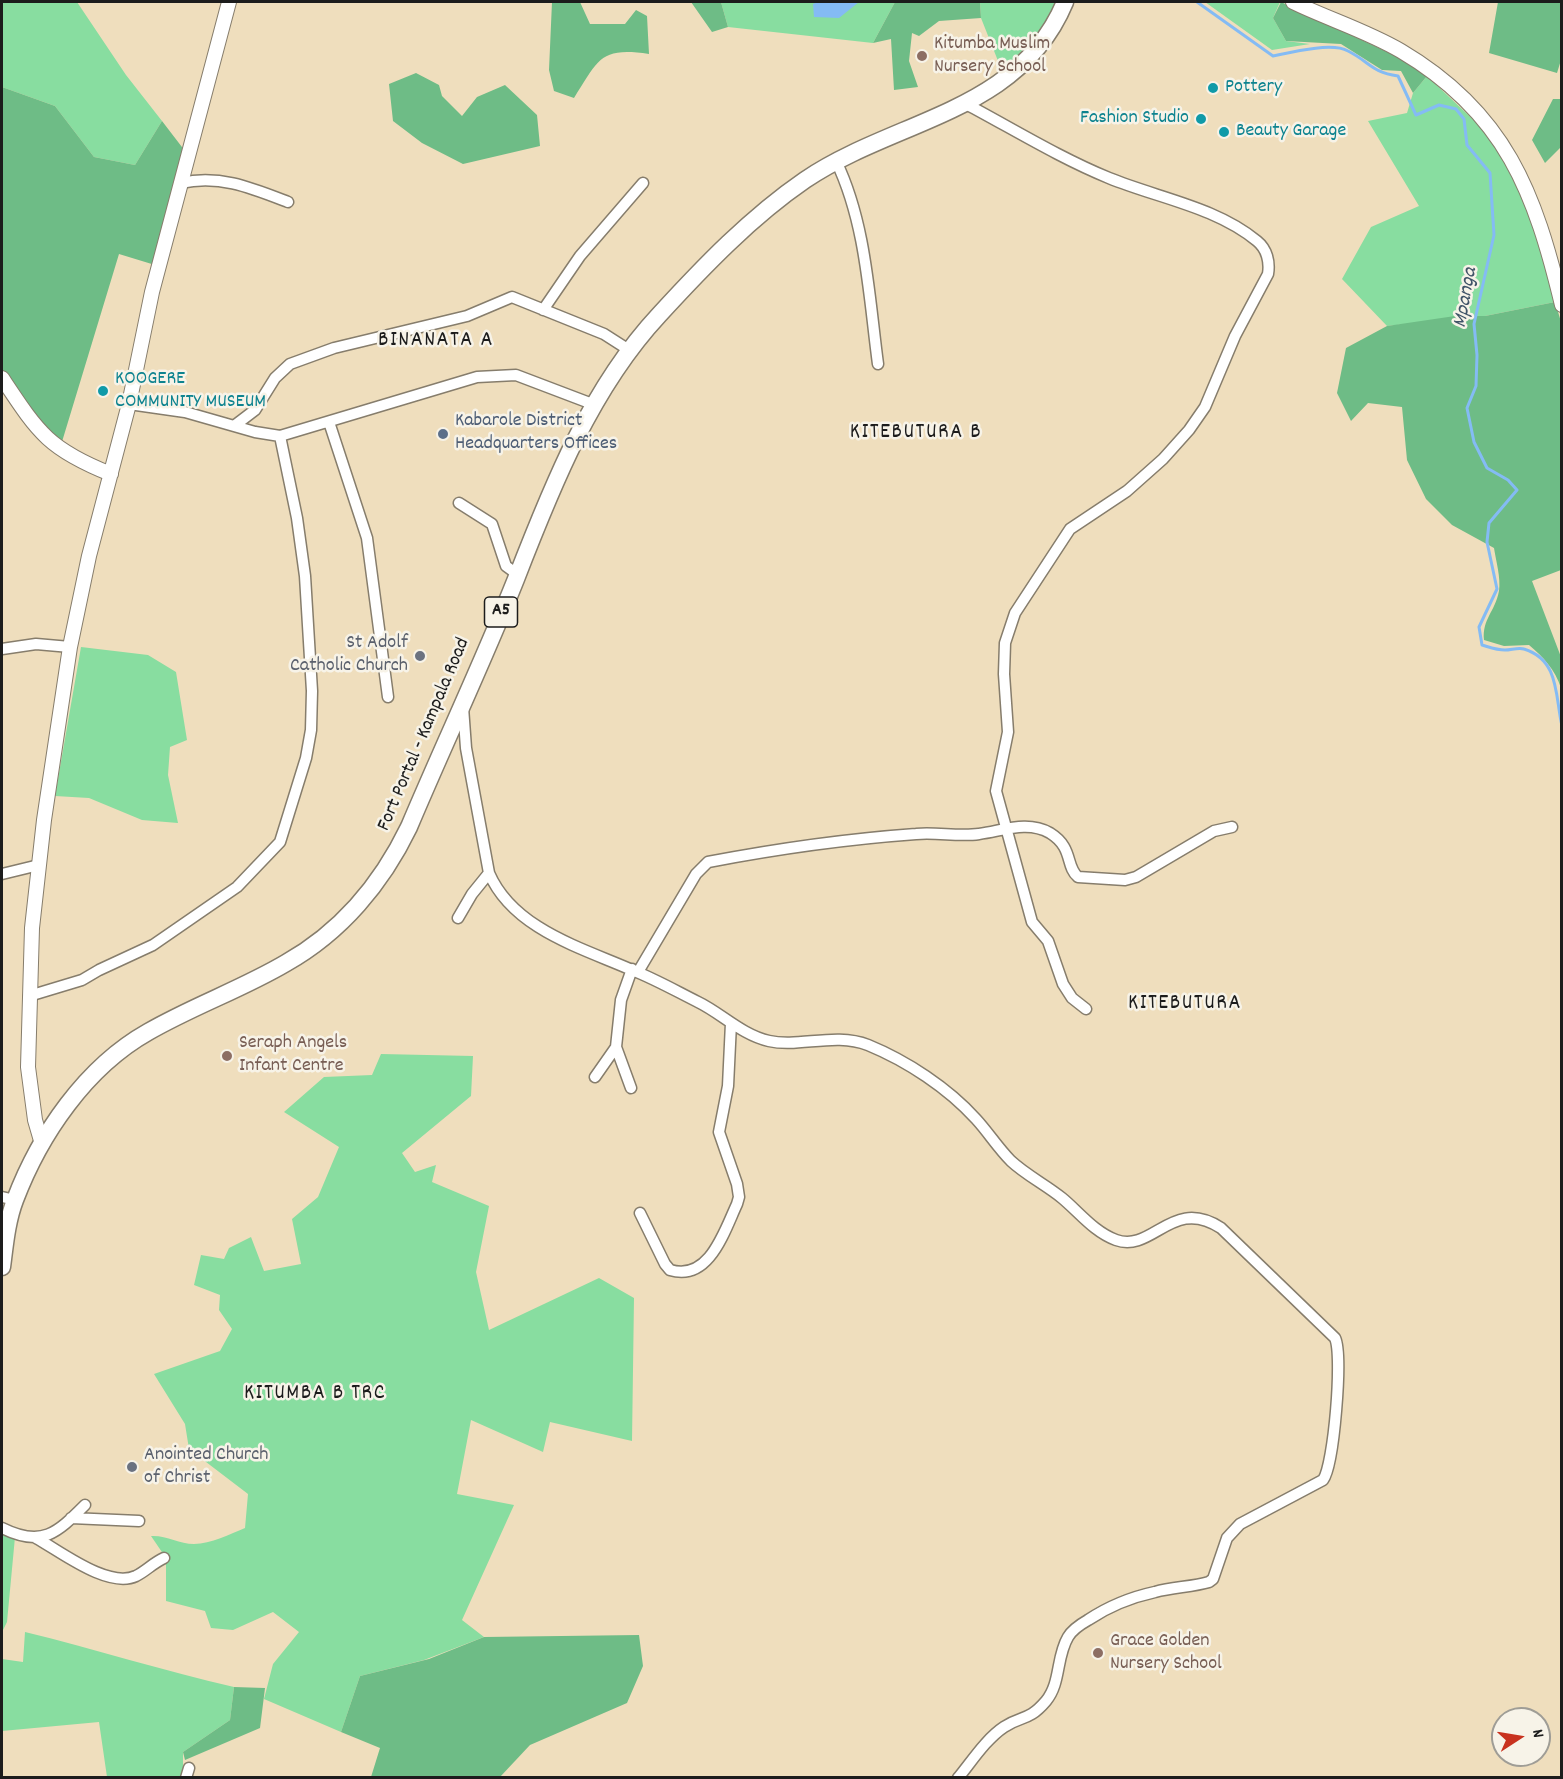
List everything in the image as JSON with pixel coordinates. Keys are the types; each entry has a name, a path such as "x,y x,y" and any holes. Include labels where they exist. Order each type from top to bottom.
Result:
{"highway":[{"name":"Fort Portal - Kampala Road","path":"2,1267 8,1198 71,1101 121,1050 148,1032 287,963 325,936 358,905 399,848 551,491 595,405 629,350 720,252 765,211 803,181 880,139 966,104 1014,74 1049,33 1065,2"}],"street":[{"path":"42,1144 35,1120 28,1067 32,928 70,647 89,556 129,404 152,292 230,2"},
{"path":"1293,2 1399,50 1452,89 1477,112 1501,141 1529,193 1549,253 1562,305"},
{"path":"966,104 1109,178 1211,214 1262,245 1269,264 1268,274 1235,336 1205,407 1189,430 1163,459 1127,491 1076,523 1014,613 1005,644 1004,674 1008,732 996,791 1032,922 1048,941 1063,984 1072,998 1086,1010"},
{"path":"836,161 852,202 860,234 878,364"},
{"path":"181,183 203,178 222,180 288,202"},
{"path":"543,310 580,256 643,183"},
{"path":"234,426 255,410 275,378 290,364 334,348 466,316 512,297 604,334 629,350"},
{"path":"129,404 185,412 280,436 329,423 477,376 503,374 529,378 595,405"},
{"path":"2,378 34,426 49,442 79,462 111,474"},
{"path":"329,423 367,538 388,697"},
{"path":"29,996 82,980 153,945 237,887 273,853 280,842 306,758 311,730 312,691 305,576 297,518 280,436"},
{"path":"459,502 492,524 506,566 517,574"},
{"path":"2,649 36,644 70,647"},
{"path":"462,703 466,748 489,873 516,909 541,928 567,943 635,971 700,1003 731,1023 768,1041 817,1039 858,1042 903,1064 953,1098 974,1117 1014,1163 1062,1198 1087,1221 1117,1240 1141,1239 1160,1227 1189,1217 1210,1220 1329,1330 1338,1345 1334,1421 1329,1466 1323,1480 1239,1524 1227,1538 1213,1579 1209,1582 1128,1600 1103,1610 1083,1623 1069,1635 1062,1649 1058,1677 1049,1698 1034,1715 1005,1726 958,1778"},
{"path":"631,1088 616,1047 621,1000 635,971 696,874 708,862 876,837 919,834 978,835 1005,828 1036,827 1050,833 1066,846 1078,877 1125,880 1136,877 1214,831 1232,827"},
{"path":"2,874 39,865"},
{"path":"458,918 472,894 489,873"},
{"path":"640,1213 670,1270 682,1272 695,1269 709,1259 737,1204 737,1184 719,1132 728,1086 731,1023"},
{"path":"595,1077 616,1047"},
{"path":"36,1538 54,1533 85,1505"},
{"path":"71,1518 138,1521"},
{"path":"2,1528 36,1538 94,1570 115,1578 136,1576 164,1558"}],"green space":[{"path":"2,2 77,2 126,75 162,121 135,165 94,157 55,106 2,87"},
{"path":"552,2 580,2 590,24 625,24 636,10 647,16 649,54 620,52 602,59 589,74 574,98 554,91 549,70"},
{"path":"691,2 721,2 728,27 712,32"},
{"path":"721,2 895,2 873,43 728,27"},
{"path":"895,2 980,2 981,18 939,21 919,36 912,33 909,61 918,87 894,90 891,39 873,43"},
{"path":"980,2 1057,2 1042,31 1002,71 981,18"},
{"path":"1205,2 1280,2 1273,18 1286,41 1310,44 1272,50"},
{"path":"1281,2 1415,65 1427,76 1413,93 1401,71 1382,70 1341,44 1286,41 1273,18"},
{"path":"1498,2 1561,2 1561,60 1557,73 1489,53"},
{"path":"416,73 439,85 442,96 462,116 477,97 505,85 537,115 540,146 463,164 422,143 393,121 389,84"},
{"path":"1427,76 1499,144 1544,247 1555,302 1485,316 1387,326 1342,279 1371,227 1419,206 1368,121 1407,113 1413,93"},
{"path":"2,87 55,106 94,157 135,165 162,121 185,151 155,265 119,254 61,445 49,440 2,372"},
{"path":"1553,99 1561,99 1561,147 1545,163 1532,140"},
{"path":"1555,302 1562,325 1561,570 1532,581 1561,657 1561,688 1548,664 1529,645 1504,646 1484,640 1485,626 1499,591 1499,575 1494,548 1452,525 1426,499 1407,460 1402,407 1368,403 1351,421 1337,393 1346,348 1387,326 1455,316 1485,316"},
{"path":"81,647 148,655 176,672 187,740 170,747 168,775 178,823 142,820 89,798 55,796"},
{"path":"381,1054 473,1056 471,1096 402,1153 415,1172 436,1165 432,1182 489,1206 476,1272 489,1330 599,1278 634,1298 632,1441 550,1422 543,1452 471,1420 457,1494 514,1505 462,1620 484,1637 424,1660 360,1676 341,1732 264,1699 273,1664 299,1632 273,1612 233,1630 211,1628 205,1611 166,1601 166,1558 151,1536 188,1544 200,1544 245,1528 248,1494 189,1449 185,1424 154,1374 220,1351 232,1329 219,1310 220,1295 194,1285 201,1255 224,1259 229,1248 251,1237 264,1271 301,1264 292,1219 318,1197 339,1147 284,1112 324,1077 372,1075"},
{"path":"2,1529 15,1537 7,1622 2,1632"},
{"path":"25,1632 234,1687 230,1720 183,1752 183,1777 107,1777 99,1722 2,1731 2,1659 23,1662"},
{"path":"639,1635 643,1666 627,1703 530,1745 500,1777 371,1777 380,1748 341,1732 360,1676 429,1659 484,1637"},
{"path":"234,1687 265,1688 260,1728 185,1760 183,1752 230,1720"}],"water":[{"path":"859,2 839,18 814,17 813,4"}],"waterway":[{"name":"Mpanga","path":"1197,2 1273,56 1312,49 1341,48 1376,69 1398,76 1416,115 1439,105 1456,109 1464,119 1467,145 1490,173 1494,235 1474,324 1477,355 1476,386 1467,408 1474,442 1487,468 1508,480 1517,490 1489,523 1487,542 1497,589 1479,627 1482,645 1502,650 1524,649 1536,654 1544,662 1554,681 1562,726"}],"place":[{"name":"Kitumba Muslim Nursery School","path":"922,56"},
{"name":"Pottery","path":"1213,88"},
{"name":"Fashion Studio","path":"1201,119"},
{"name":"Beauty Garage","path":"1224,132"},
{"name":"KOOGERE COMMUNITY MUSEUM","path":"103,391"},
{"name":"Kabarole District Headquarters Offices","path":"443,434"},
{"name":"St Adolf Catholic Church","path":"420,656"},
{"name":"Seraph Angels Infant Centre","path":"227,1056"},
{"name":"Anointed Church of Christ","path":"132,1467"},
{"name":"Grace Golden Nursery School","path":"1098,1653"}],"district":[{"name":"BINANATA A","path":"436,342"},
{"name":"KITEBUTURA B","path":"916,434"},
{"name":"KITEBUTURA","path":"1185,1005"},
{"name":"KITUMBA B TRC","path":"315,1395"}]}
